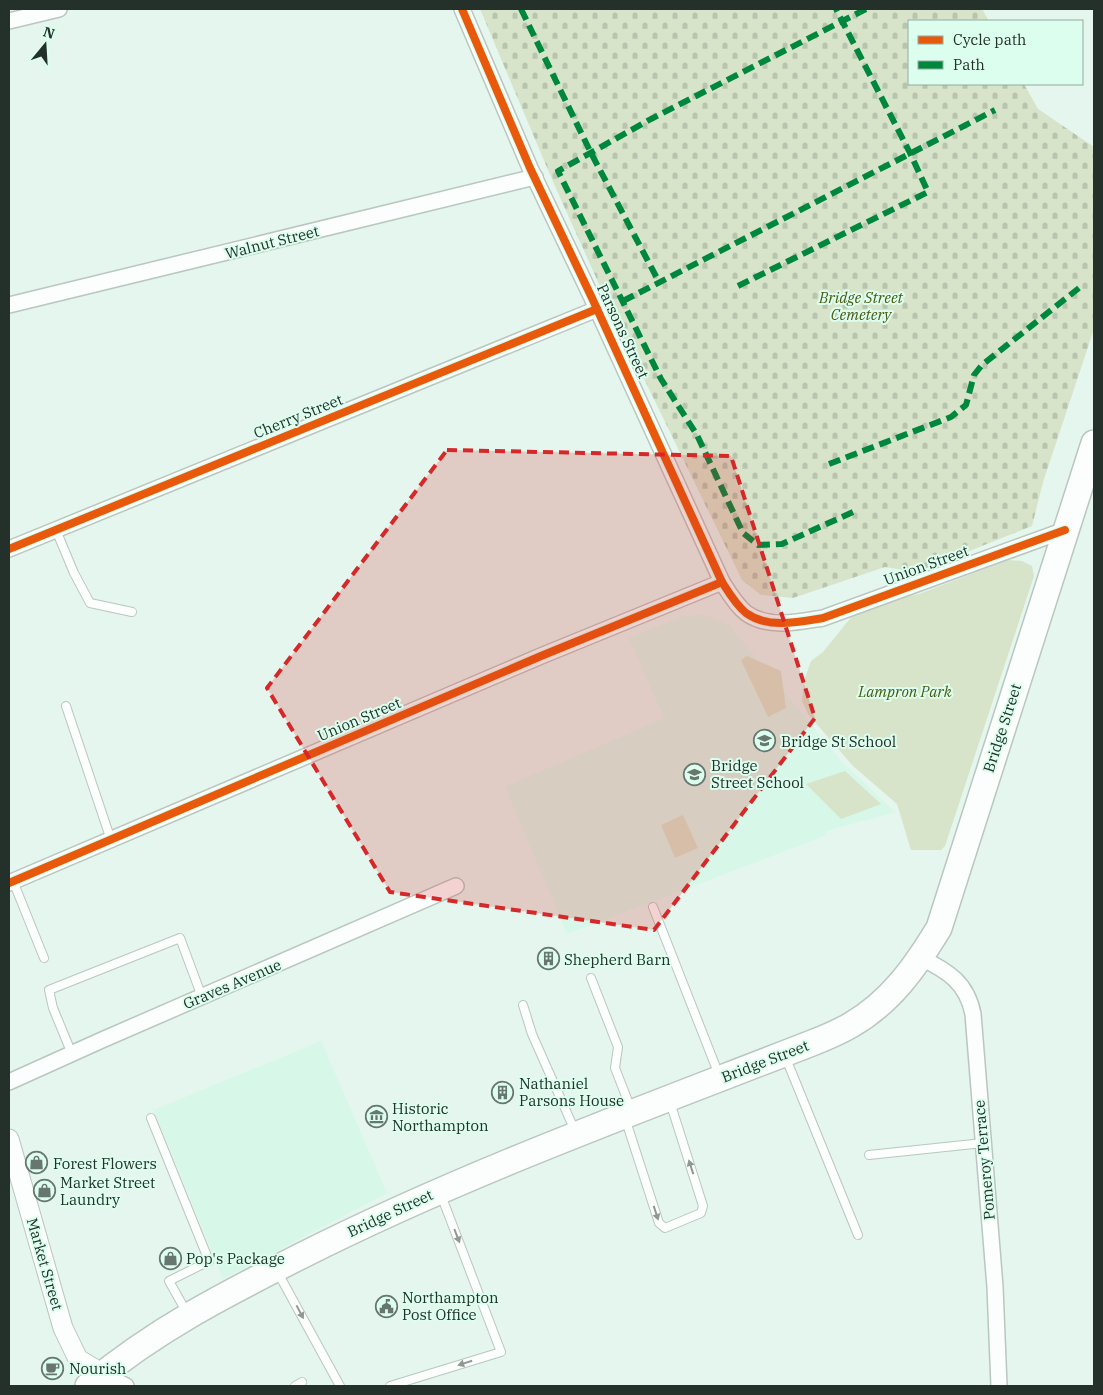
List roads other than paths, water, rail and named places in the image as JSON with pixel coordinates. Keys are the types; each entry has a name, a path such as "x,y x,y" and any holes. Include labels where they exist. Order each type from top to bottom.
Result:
{"highway":[{"name":"Bridge Street","path":"95,1380 132,1351 188,1315 225,1294 372,1221 439,1190 839,1032 863,1017 894,991 921,958 939,928 1066,530 1084,484 1094,443"}],"street":[{"path":"9,21 59,9"},
{"name":"Parsons Street","path":"462,9 534,177 597,309 722,582 733,600 747,613 772,623 796,623"},
{"name":"Walnut Street","path":"9,305 534,177"},
{"name":"Cherry Street","path":"9,549 597,309"},
{"name":"Union Street","path":"796,623 824,618 1066,530"},
{"name":"Union Street","path":"11,882 541,656 722,582"},
{"name":"Graves Avenue","path":"9,1082 456,886"},
{"name":"Pomeroy Terrace","path":"921,958 953,976 971,1006 995,1287 999,1386"},
{"name":"Market Street","path":"9,1139 63,1328 78,1359 95,1380"},
{"path":"95,1380 126,1386"}],"lane":[{"path":"56,530 74,573 90,603 132,612"},
{"path":"66,706 111,840"},
{"path":"11,882 44,958"},
{"path":"653,907 720,1079"},
{"path":"72,1054 53,1008 49,990 180,938 202,997"},
{"path":"591,978 618,1047 615,1068 659,1223 665,1228 701,1213 703,1206 669,1099"},
{"path":"523,1005 532,1034 577,1135"},
{"path":"784,1054 858,1235"},
{"path":"151,1118 209,1261 169,1281 188,1315"},
{"path":"869,1155 983,1144"},
{"path":"390,1386 501,1352 439,1190"},
{"path":"276,1269 340,1386"}],"place":[{"name":"Bridge St School","path":"765,741"},
{"name":"Bridge Street School","path":"695,774"},
{"name":"Shepherd Barn","path":"548,959"},
{"name":"Nathaniel Parsons House","path":"503,1092"},
{"name":"Historic Northampton","path":"376,1117"},
{"name":"Forest Flowers","path":"37,1163"},
{"name":"Market Street Laundry","path":"44,1191"},
{"name":"Pop's Package","path":"170,1258"},
{"name":"Northampton Post Office","path":"386,1306"},
{"name":"Nourish","path":"53,1368"}],"park label":[{"name":"Bridge Street Cemetery","path":"861,306"},
{"name":"Lampron Park","path":"905,691"}]}
